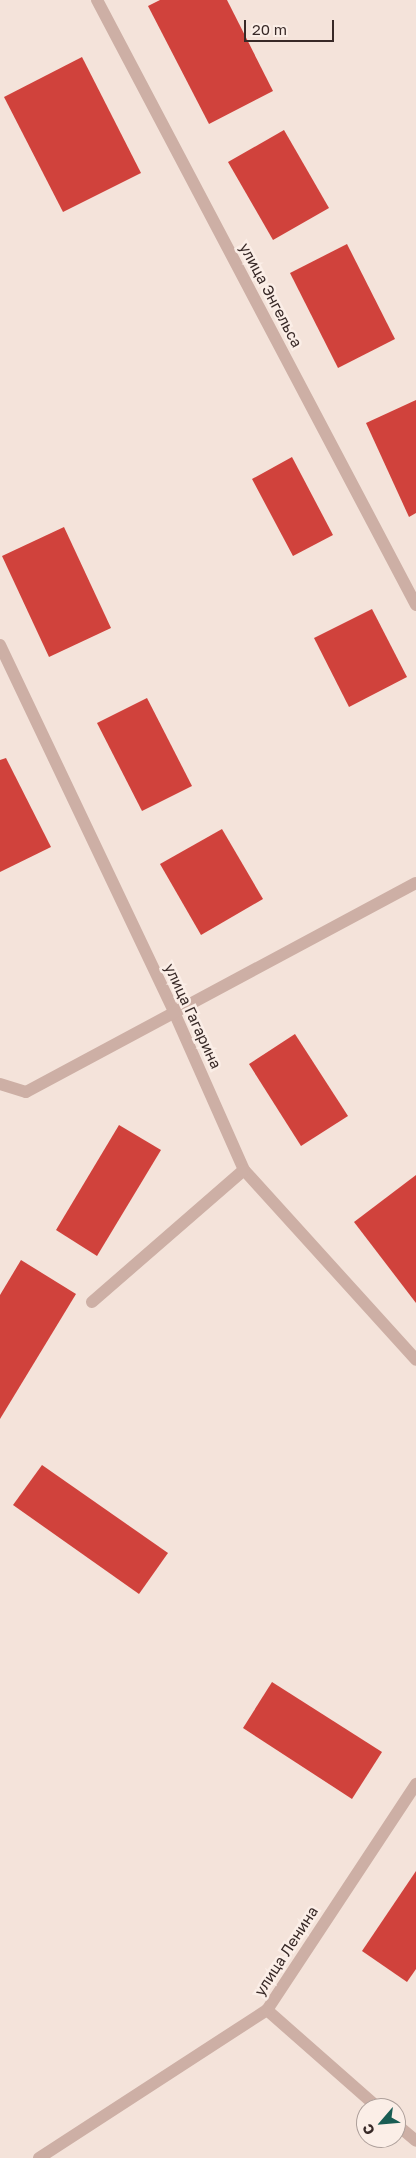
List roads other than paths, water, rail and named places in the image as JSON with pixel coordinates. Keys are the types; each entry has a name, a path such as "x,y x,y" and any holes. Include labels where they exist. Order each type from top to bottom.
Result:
{"street":[{"name":"улица Энгельса","path":"97,0 416,605"},
{"name":"улица Гагарина","path":"0,644 174,1012 244,1170 416,1360"},
{"path":"0,1084 26,1092 416,883"},
{"path":"92,1302 244,1170"},
{"name":"улица Ленина","path":"39,2158 267,2010 416,1784"},
{"path":"267,2010 367,2098"},
{"path":"406,2132 416,2141"}]}
